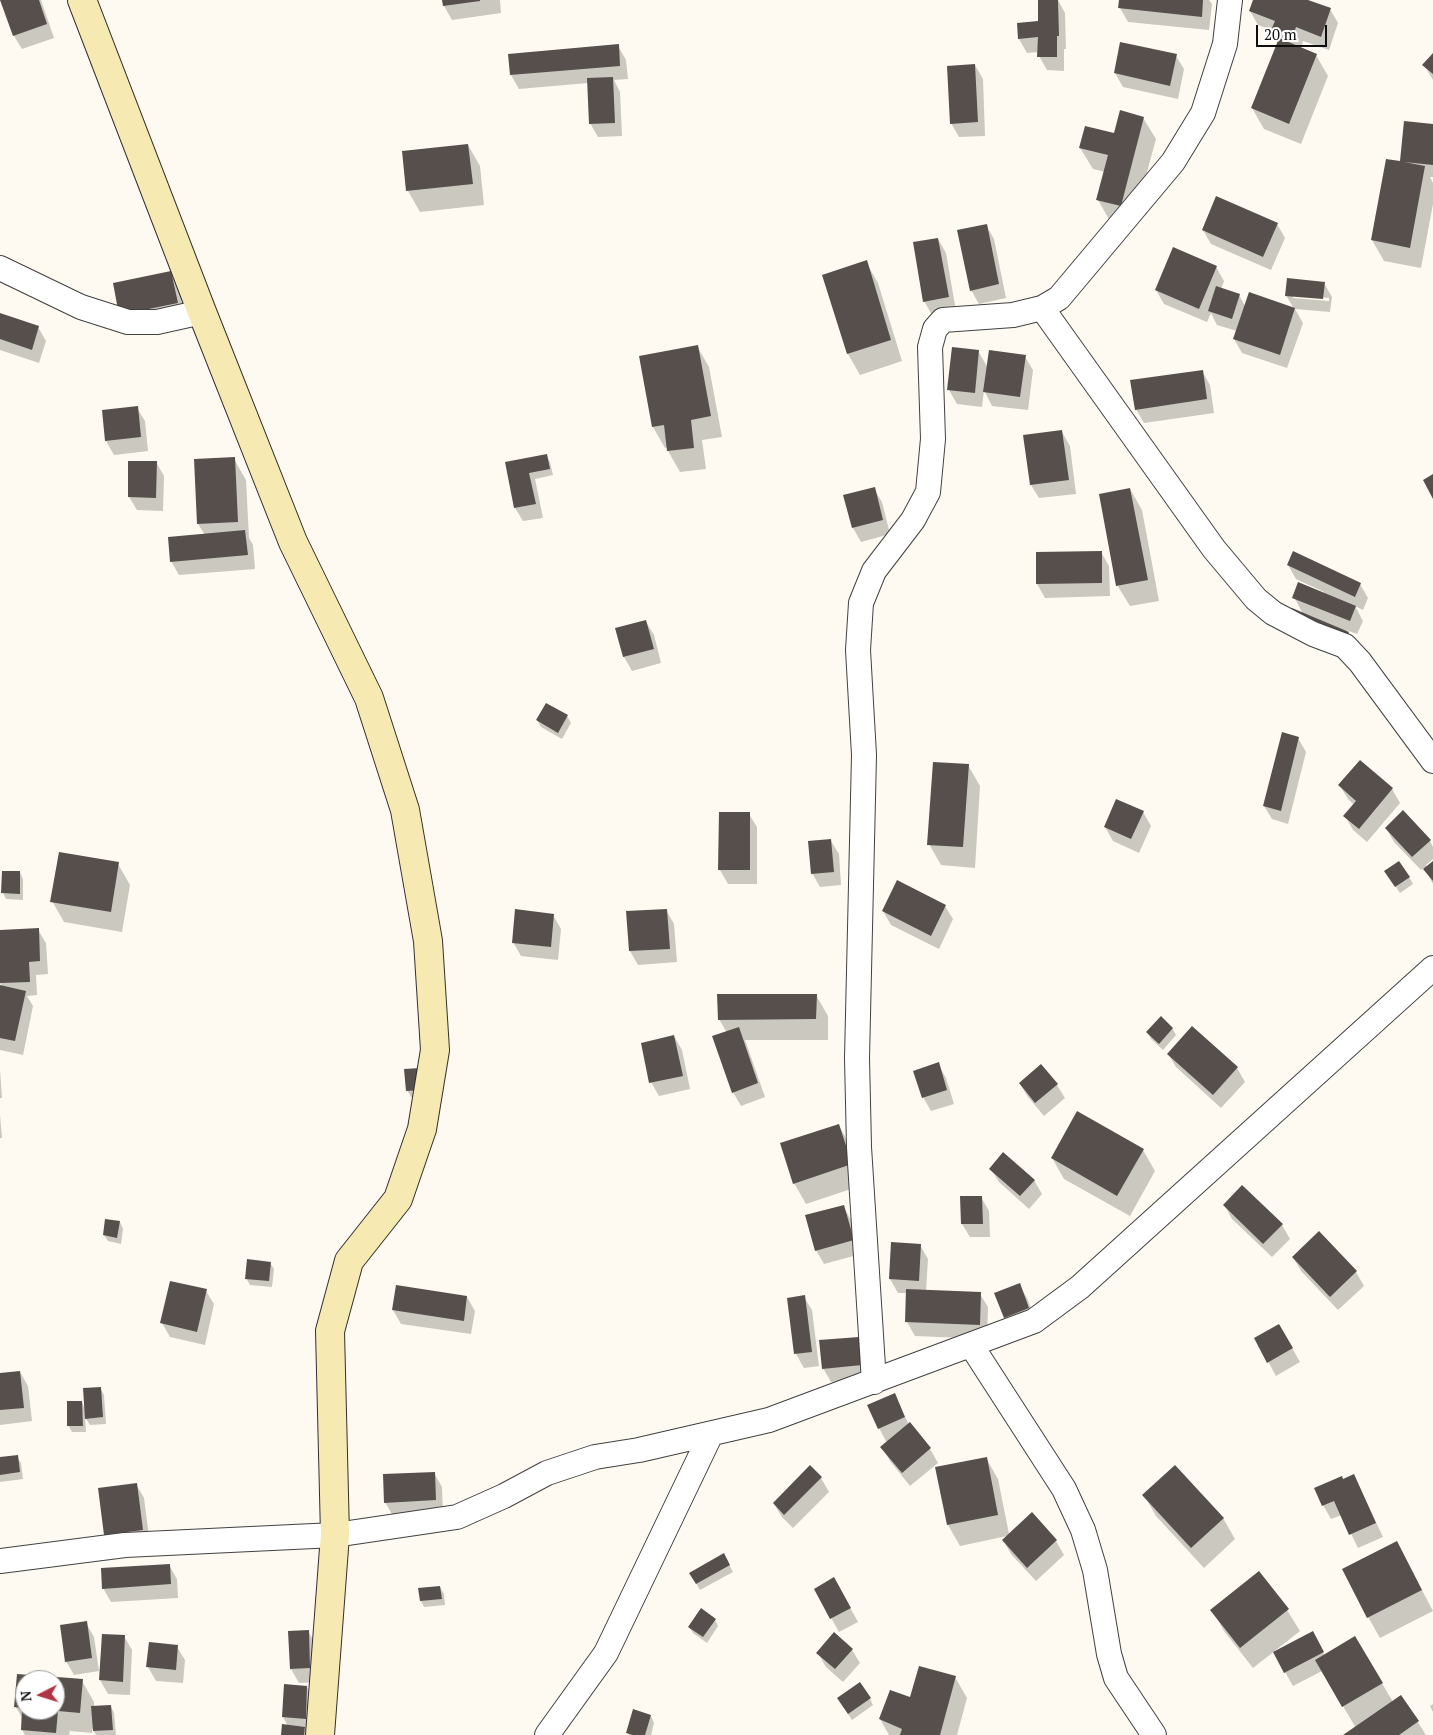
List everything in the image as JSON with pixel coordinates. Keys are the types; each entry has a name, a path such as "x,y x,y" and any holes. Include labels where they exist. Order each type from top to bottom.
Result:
{"street":[{"path":"82,0 293,542 369,698 405,810 428,941 435,1050 422,1129 398,1198 348,1260 330,1331 335,1535 320,1735"},
{"path":"874,1382 859,1147 857,1058 864,755 858,650 861,603 874,571 913,520 928,492 933,439 930,347 935,329 943,320 1013,315 1042,308 1059,298 1173,162 1203,113 1225,44 1230,0"},
{"path":"0,268 81,307 128,322 157,322 202,312"},
{"path":"1042,308 1214,549 1256,599 1273,614 1313,634 1346,646 1360,662 1433,761"},
{"path":"0,1561 125,1545 335,1535 457,1517 504,1496 548,1473 595,1456 639,1450 769,1420 1034,1321 1080,1287 1433,968"},
{"path":"970,1346 1064,1489 1083,1530 1094,1570 1109,1654 1116,1678 1154,1735"},
{"path":"547,1735 606,1653 711,1434"}],"building":[{"path":"0,0 39,0 47,24 13,36"},
{"path":"442,0 480,0 480,1 443,6"},
{"path":"1038,0 1058,0 1059,36 1057,36 1057,57 1037,57 1038,37 1018,39 1017,23 1038,21"},
{"path":"1119,0 1203,0 1202,17 1118,8"},
{"path":"1253,0 1308,0 1331,8 1321,37 1296,27 1293,36 1272,28 1275,21 1249,11"},
{"path":"1279,38 1317,54 1289,124 1251,108"},
{"path":"1120,42 1177,54 1170,86 1114,73"},
{"path":"619,44 620,66 510,75 508,54"},
{"path":"1433,53 1433,74 1422,65"},
{"path":"975,64 978,122 950,124 947,66"},
{"path":"613,77 615,123 589,124 587,78"},
{"path":"1120,110 1144,117 1121,206 1096,200 1108,155 1079,148 1085,126 1114,133"},
{"path":"1404,121 1433,124 1433,165 1404,162 1425,166 1410,248 1371,240 1386,159 1400,161"},
{"path":"468,144 473,184 406,191 402,151"},
{"path":"1216,196 1278,223 1263,257 1202,230"},
{"path":"987,224 999,284 970,291 957,230"},
{"path":"938,238 949,297 923,302 913,242"},
{"path":"1173,247 1217,266 1199,309 1155,290"},
{"path":"867,260 891,340 847,354 822,275"},
{"path":"171,271 178,303 119,315 113,283"},
{"path":"1287,278 1325,282 1323,299 1285,296"},
{"path":"1216,286 1240,294 1232,319 1208,311"},
{"path":"1249,292 1295,308 1280,355 1233,339"},
{"path":"0,313 39,326 32,350 0,339"},
{"path":"698,345 711,416 691,420 694,448 667,451 664,425 652,427 639,356"},
{"path":"952,347 979,350 975,393 947,390"},
{"path":"989,350 1026,355 1020,397 983,392"},
{"path":"1203,370 1207,399 1135,410 1130,380"},
{"path":"138,406 141,437 105,441 102,410"},
{"path":"1062,430 1069,480 1030,485 1023,435"},
{"path":"547,454 550,469 529,473 536,504 514,508 505,462"},
{"path":"235,457 238,522 197,524 194,459"},
{"path":"128,461 157,461 156,498 128,497"},
{"path":"1433,474 1433,499 1423,480"},
{"path":"875,487 883,520 852,528 843,495"},
{"path":"1130,488 1148,580 1116,586 1099,494"},
{"path":"245,530 248,555 170,562 168,537"},
{"path":"1102,551 1102,583 1036,584 1036,552"},
{"path":"1293,551 1361,583 1355,597 1287,565"},
{"path":"1298,582 1356,606 1350,621 1292,598"},
{"path":"1292,608 1349,632 1345,641 1288,618"},
{"path":"646,620 654,649 623,657 615,628"},
{"path":"546,703 568,715 558,733 536,720"},
{"path":"1282,732 1299,737 1281,811 1263,806"},
{"path":"1360,760 1393,788 1359,829 1343,816 1356,801 1338,785"},
{"path":"933,762 969,764 963,847 927,845"},
{"path":"1116,799 1144,811 1131,839 1104,827"},
{"path":"1403,810 1431,840 1412,857 1385,828"},
{"path":"719,812 750,812 750,870 718,870"},
{"path":"831,839 834,872 811,874 808,841"},
{"path":"59,852 119,862 111,912 50,902"},
{"path":"1399,861 1410,877 1395,887 1384,871"},
{"path":"1433,861 1433,881 1423,869"},
{"path":"2,871 20,871 20,894 1,893"},
{"path":"897,880 946,905 931,936 882,911"},
{"path":"515,909 554,914 551,947 512,943"},
{"path":"667,909 670,949 629,951 626,911"},
{"path":"39,928 40,961 29,962 30,982 0,983 0,930"},
{"path":"0,985 26,991 15,1041 0,1038"},
{"path":"717,994 817,994 816,1019 718,1020"},
{"path":"1161,1016 1173,1028 1159,1044 1146,1032"},
{"path":"1192,1026 1238,1067 1213,1095 1167,1054"},
{"path":"739,1027 758,1083 732,1093 712,1036"},
{"path":"674,1035 683,1076 649,1083 641,1043"},
{"path":"939,1062 947,1090 922,1098 913,1071"},
{"path":"1041,1064 1058,1084 1035,1103 1019,1083"},
{"path":"421,1068 423,1090 406,1091 404,1069"},
{"path":"1077,1111 1144,1149 1117,1196 1051,1158"},
{"path":"839,1124 852,1164 793,1184 780,1143"},
{"path":"1003,1152 1035,1180 1020,1196 989,1169"},
{"path":"1242,1185 1283,1224 1263,1244 1223,1205"},
{"path":"960,1196 982,1196 983,1224 961,1224"},
{"path":"844,1205 854,1240 815,1251 805,1215"},
{"path":"105,1219 120,1221 117,1238 103,1235"},
{"path":"1319,1231 1357,1271 1330,1297 1292,1257"},
{"path":"891,1242 921,1244 919,1281 889,1279"},
{"path":"247,1259 271,1262 269,1281 245,1279"},
{"path":"170,1281 207,1289 197,1332 160,1323"},
{"path":"1020,1283 1029,1308 1004,1318 994,1293"},
{"path":"396,1285 467,1296 464,1321 392,1310"},
{"path":"906,1289 981,1292 980,1325 905,1322"},
{"path":"805,1295 812,1352 794,1354 787,1298"},
{"path":"1279,1324 1293,1348 1267,1363 1254,1338"},
{"path":"859,1337 862,1365 822,1369 819,1340"},
{"path":"20,1371 24,1408 0,1410 0,1373"},
{"path":"101,1387 103,1417 85,1419 83,1388"},
{"path":"895,1393 905,1417 878,1429 867,1405"},
{"path":"67,1401 82,1401 83,1426 67,1426"},
{"path":"910,1422 931,1448 902,1473 880,1447"},
{"path":"18,1455 20,1472 0,1475 0,1457"},
{"path":"987,1457 998,1515 947,1525 935,1467"},
{"path":"810,1465 822,1477 784,1515 773,1503"},
{"path":"1175,1465 1224,1518 1191,1548 1142,1495"},
{"path":"435,1472 436,1500 384,1503 383,1474"},
{"path":"1354,1474 1376,1523 1349,1535 1334,1501 1322,1506 1314,1488 1342,1476 1343,1479"},
{"path":"137,1483 143,1530 104,1535 98,1488"},
{"path":"1032,1512 1057,1540 1027,1568 1002,1540"},
{"path":"1397,1541 1422,1590 1367,1618 1342,1569"},
{"path":"724,1553 730,1565 696,1584 689,1573"},
{"path":"170,1564 171,1584 102,1589 101,1568"},
{"path":"1259,1571 1289,1609 1240,1648 1210,1610"},
{"path":"834,1577 851,1608 830,1619 814,1589"},
{"path":"440,1586 442,1599 420,1601 418,1588"},
{"path":"701,1608 716,1619 703,1637 688,1627"},
{"path":"87,1621 92,1658 65,1662 60,1625"},
{"path":"309,1630 310,1668 290,1669 288,1631"},
{"path":"1313,1631 1324,1652 1284,1673 1273,1652"},
{"path":"834,1632 853,1649 835,1669 816,1653"},
{"path":"102,1634 125,1635 123,1682 99,1680"},
{"path":"1355,1636 1383,1683 1342,1707 1315,1660"},
{"path":"149,1642 178,1645 176,1670 146,1667"},
{"path":"919,1666 956,1676 940,1735 900,1735 902,1729 879,1719 890,1690 910,1697"},
{"path":"65,1678 83,1679 80,1713 65,1712"},
{"path":"860,1682 871,1698 848,1714 837,1698"},
{"path":"284,1684 307,1686 306,1719 282,1717"},
{"path":"1401,1695 1419,1721 1399,1735 1343,1735"},
{"path":"111,1705 113,1730 93,1731 91,1706"},
{"path":"633,1709 651,1715 645,1735 626,1733"},
{"path":"21,1720 57,1720 56,1733 21,1730"},
{"path":"282,1724 305,1727 304,1735 281,1735"}]}
